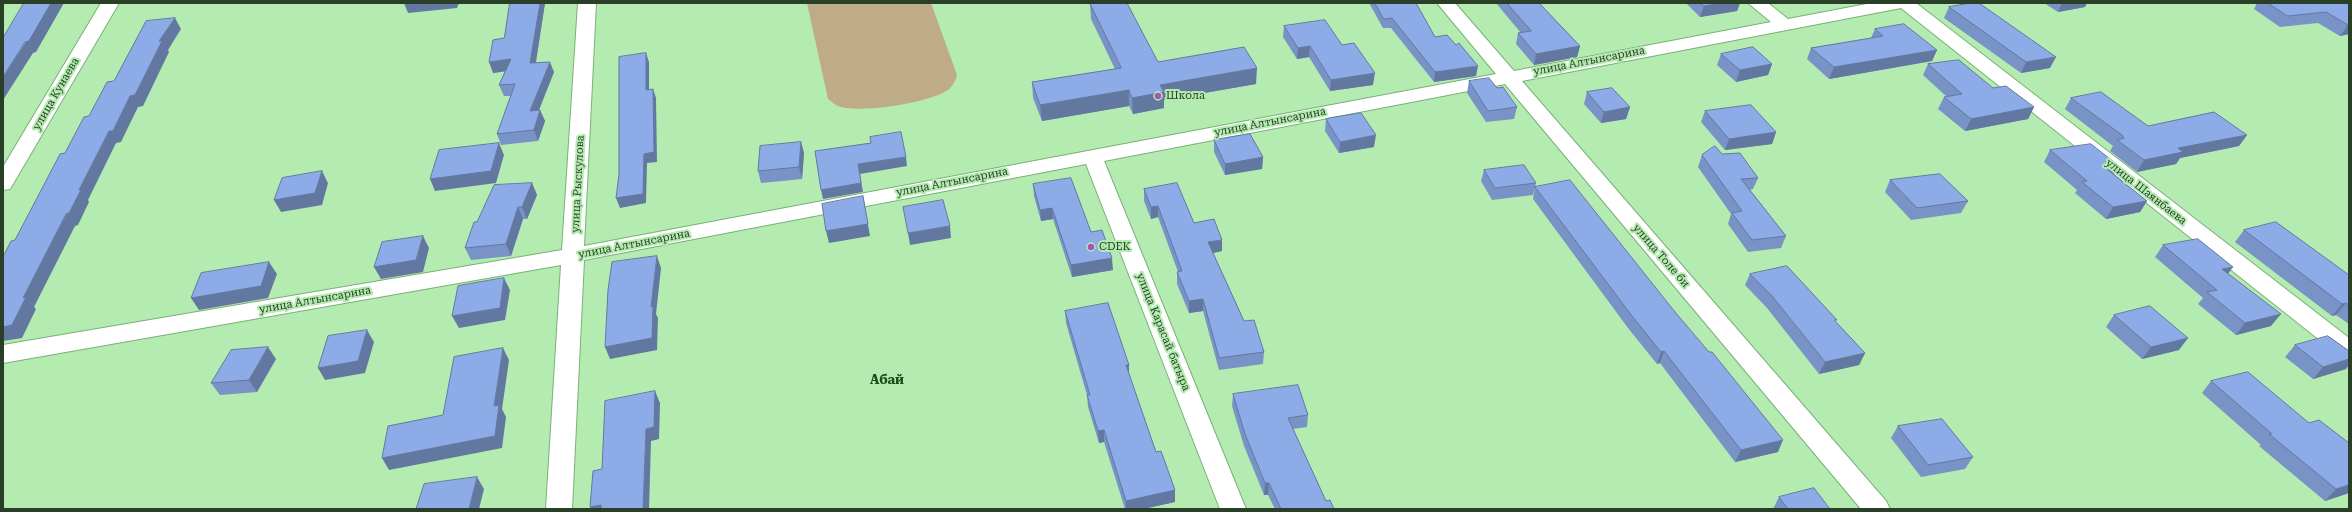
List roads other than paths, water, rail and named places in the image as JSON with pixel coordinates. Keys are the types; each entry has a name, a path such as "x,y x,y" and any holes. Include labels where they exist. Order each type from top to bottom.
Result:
{"street":[{"name":"улица Кунаева","path":"3,184 110,3"},
{"name":"улица Рыскулова","path":"559,509 587,3"},
{"name":"улица Толе би","path":"1446,3 1877,509"},
{"path":"1757,3 1784,24"},
{"name":"улица Алтынсарина","path":"3,354 574,255 1784,24 1863,6 1900,3"},
{"name":"улица Шаянбаева","path":"1905,3 2349,351"},
{"name":"улица Карасай батыра","path":"1092,156 1233,509"}],"place":[{"name":"Школа","path":"1158,96"},
{"name":"CDEK","path":"1091,247"}],"district":[{"name":"Абай","path":"887,380"}]}
